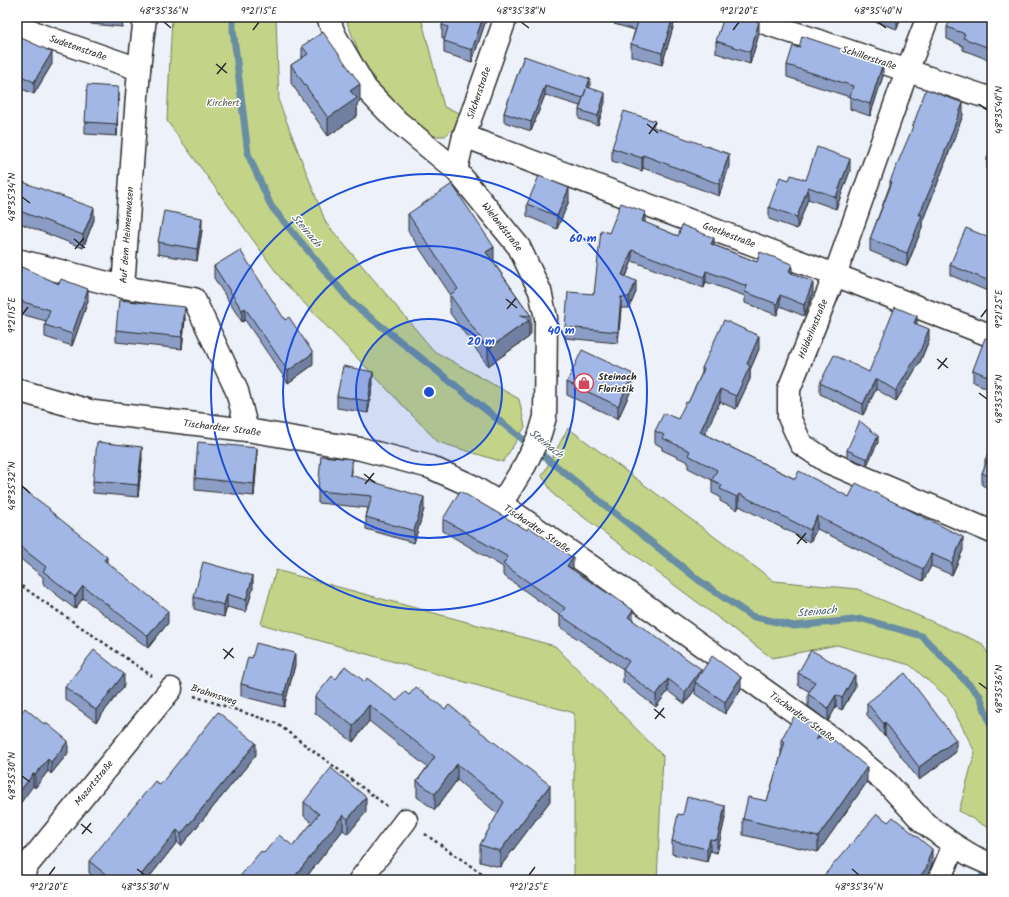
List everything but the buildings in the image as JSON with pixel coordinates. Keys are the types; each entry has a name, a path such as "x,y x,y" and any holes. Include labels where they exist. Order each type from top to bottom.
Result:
{"street":[{"name":"Auf dem Heimenwasen","path":"145,17 139,69 123,287 194,299 237,391 247,430"},
{"name":"Wielandstraße","path":"328,17 334,34 366,89 397,121 456,170 520,247 540,291 546,318 545,417 540,434 526,465 501,504"},
{"name":"Silcherstraße","path":"456,170 464,136 506,17"},
{"name":"Schillerstraße","path":"747,17 992,99"},
{"name":"Hölderlinstraße","path":"928,17 834,275 789,389 789,418 801,444 828,462 992,532"},
{"name":"Sudetenstraße","path":"17,24 40,35 139,69"},
{"name":"Goethestraße","path":"464,136 992,336"},
{"path":"17,260 123,287"},
{"name":"Tischardter Straße","path":"17,390 94,412 247,430 361,449 430,467 470,485 501,504 592,567 841,745 887,783 923,822 954,845 972,856 992,865"},
{"name":"Mozartstraße","path":"24,880 25,868 171,689"},
{"path":"360,880 406,820"},
{"path":"939,880 954,845"}],"path":[{"name":"Brahmsweg","path":"17,583 171,689 276,723 406,820 488,878 495,880"}],"green space":[{"name":"Kirchert","path":"172,17 276,17 279,102 326,223 434,351 519,399 525,427 503,462 438,442 282,280 167,121"},
{"path":"345,17 421,17 444,107 460,113 455,127 445,136 427,136 382,92 361,58"},
{"path":"568,428 774,581 857,589 981,643 992,659 992,830 959,811 975,752 947,697 910,665 837,645 772,658 554,495 542,476"},
{"path":"276,570 555,646 663,756 657,880 574,880 574,713 261,624"}],"waterway":[{"name":"Steinach","path":"233,17 233,29 248,154 271,206 351,302 701,582 751,616 794,626 863,619 922,636 980,696 992,729"},
{"name":"Steinach","path":"981,880 992,850"}],"place":[{"name":"Steinach Floristik","path":"584,383"}]}
